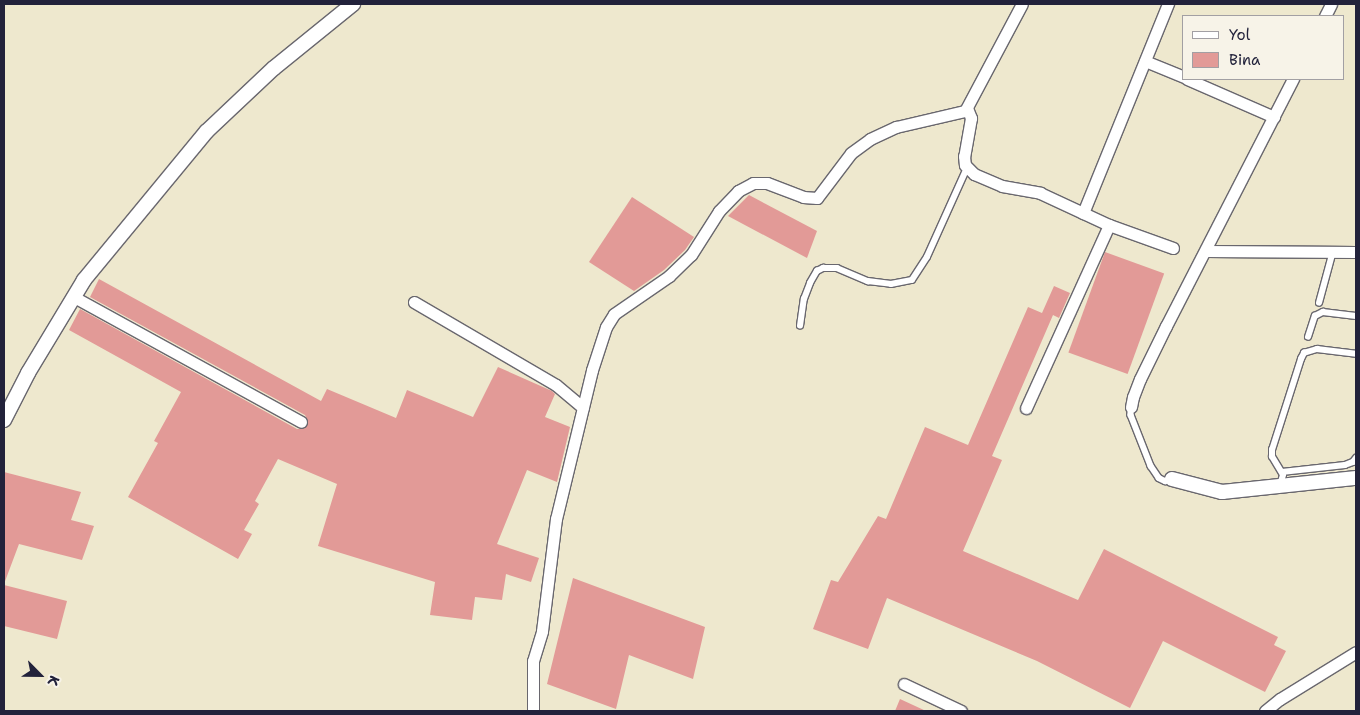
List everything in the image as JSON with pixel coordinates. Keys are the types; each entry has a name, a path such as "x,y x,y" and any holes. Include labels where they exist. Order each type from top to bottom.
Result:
{"street":[{"path":"4,420 84,280 206,132 274,68 353,4"},
{"path":"533,711 533,661 542,631 556,519 601,344 614,314 669,276 691,255 719,212 738,191 752,183 767,184 803,197 817,198 851,153 870,139 896,127 965,111 1022,4"},
{"path":"1083,213 1168,4"},
{"path":"1325,15 1331,4"},
{"path":"1145,61 1182,76"},
{"path":"1189,80 1274,117"},
{"path":"1131,408 1133,397 1144,370 1292,80"},
{"path":"966,108 971,118 964,156 968,167 974,174 1002,186 1040,193 1109,225 1173,248"},
{"path":"1026,408 1109,225"},
{"path":"1206,251 1356,252"},
{"path":"74,298 301,422"},
{"path":"414,302 556,385 583,408"},
{"path":"1172,479 1222,492 1356,478"},
{"path":"1265,711 1280,699 1356,652"},
{"path":"904,684 961,711"}],"lane":[{"path":"800,326 804,299 810,283 817,271 823,268 837,268 868,281 884,283 912,280 927,257 968,167"},
{"path":"1319,303 1333,251"},
{"path":"1308,337 1315,316 1323,312 1356,316"},
{"path":"1280,487 1284,474 1272,457 1272,450 1304,353 1317,348 1356,354"},
{"path":"1131,408 1131,415 1151,466 1159,478 1165,481 1172,479"},
{"path":"1282,472 1345,465 1353,462 1356,458"}],"building":[{"path":"749,195 817,231 807,258 728,216"},
{"path":"632,197 694,237 685,250 664,270 634,291 589,262"},
{"path":"1105,252 1164,274 1128,374 1068,353"},
{"path":"99,279 321,401 327,389 396,418 407,390 473,417 498,367 552,391 555,394 545,417 570,427 557,482 527,470 497,544 539,558 531,582 506,574 502,600 475,597 472,620 430,615 435,582 318,546 337,484 278,459 255,501 259,504 244,530 252,534 238,559 128,497 158,443 154,441 181,392 69,330 80,309 297,429 305,428 308,421 305,415 90,297"},
{"path":"1054,286 1070,293 1059,318 1053,315 992,456 1002,460 963,551 1078,600 1104,549 1278,637 1274,645 1286,651 1265,692 1163,641 1130,708 1037,661 887,598 868,649 813,629 831,580 838,582 878,516 886,519 925,427 968,445 1028,307 1042,313"},
{"path":"4,472 81,492 71,520 94,526 82,560 19,544 4,584"},
{"path":"573,578 705,627 693,679 629,655 616,709 547,684"},
{"path":"4,585 67,601 57,639 4,626"},
{"path":"900,699 926,711 895,711"}]}
